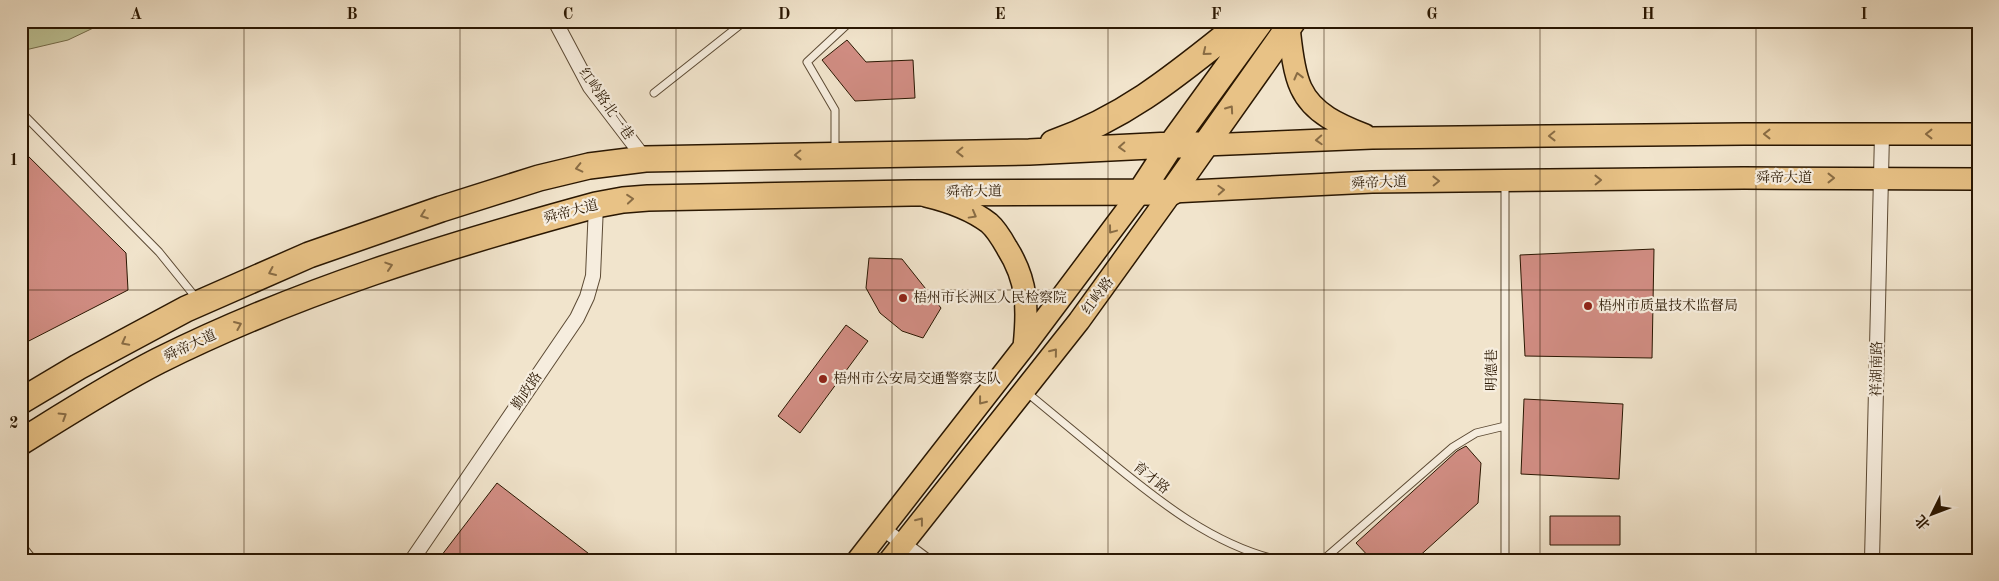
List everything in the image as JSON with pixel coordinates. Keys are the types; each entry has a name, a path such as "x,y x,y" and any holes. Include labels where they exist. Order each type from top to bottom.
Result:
{"highway":[{"path":"1029,152 1084,132 1128,109 1160,88 1244,21"},
{"name":"红岭路","path":"1141,191 1171,145 1261,21"},
{"name":"红岭路","path":"1172,192 1291,24"},
{"path":"21,400 87,362 201,303 309,256 441,209 539,178 589,166 645,159 835,154 1029,152 1171,145 1205,146"},
{"name":"舜帝大道","path":"21,442 157,361 288,303 358,276 596,205 648,198 911,193 1172,192"}],"main road":[{"path":"1291,24 1301,88 1316,109 1337,124 1372,138"},
{"path":"1205,146 1372,138 1734,134 1978,134"},
{"name":"舜帝大道","path":"1172,192 1372,182 1978,179"},
{"name":"红岭路","path":"858,560 1024,347 1141,191"},
{"name":"红岭路","path":"896,552 1084,314 1172,192"},
{"path":"911,193 942,200 966,211 989,224 1001,236 1018,266 1025,295 1027,321 1024,347"}],"street":[{"name":"红岭路北一巷","path":"555,21 590,87 645,159"},
{"name":"祥湖南路","path":"1872,560 1882,134"},
{"name":"勤政路","path":"412,560 577,318 587,297 593,276 596,205"},
{"path":"882,528 896,552 924,560"},
{"path":"21,550 29,560"}],"lane":[{"path":"654,93 745,21"},
{"path":"835,154 835,110 807,62 852,21"},
{"path":"21,112 160,252 201,303"},
{"name":"明德巷","path":"1505,181 1505,560"},
{"name":"育才路","path":"1024,390 1163,504 1208,532 1256,554 1278,560"},
{"path":"1323,560 1453,447 1476,433 1505,426"}],"green space":[{"path":"21,21 108,21 68,40 21,51"}],"building":[{"path":"847,40 866,62 913,60 915,98 855,101 822,60"},
{"path":"21,149 126,253 128,290 21,345"},
{"name":"梧州市质量技术监督局","path":"1654,249 1652,358 1525,356 1520,255"},
{"name":"梧州市长洲区人民检察院","path":"869,258 902,259 941,308 923,338 902,331 880,313 866,288"},
{"name":"梧州市公安局交通警察支队","path":"846,325 868,341 800,433 778,416"},
{"path":"1524,399 1623,404 1619,479 1521,474"},
{"path":"1466,446 1481,463 1478,503 1415,560 1372,560 1356,543 1457,451"},
{"path":"497,483 597,560 438,560"},
{"path":"1550,516 1620,516 1620,545 1550,545"}],"place":[{"name":"梧州市长洲区人民检察院","path":"903,298"},
{"name":"梧州市质量技术监督局","path":"1588,306"},
{"name":"梧州市公安局交通警察支队","path":"823,379"}]}
